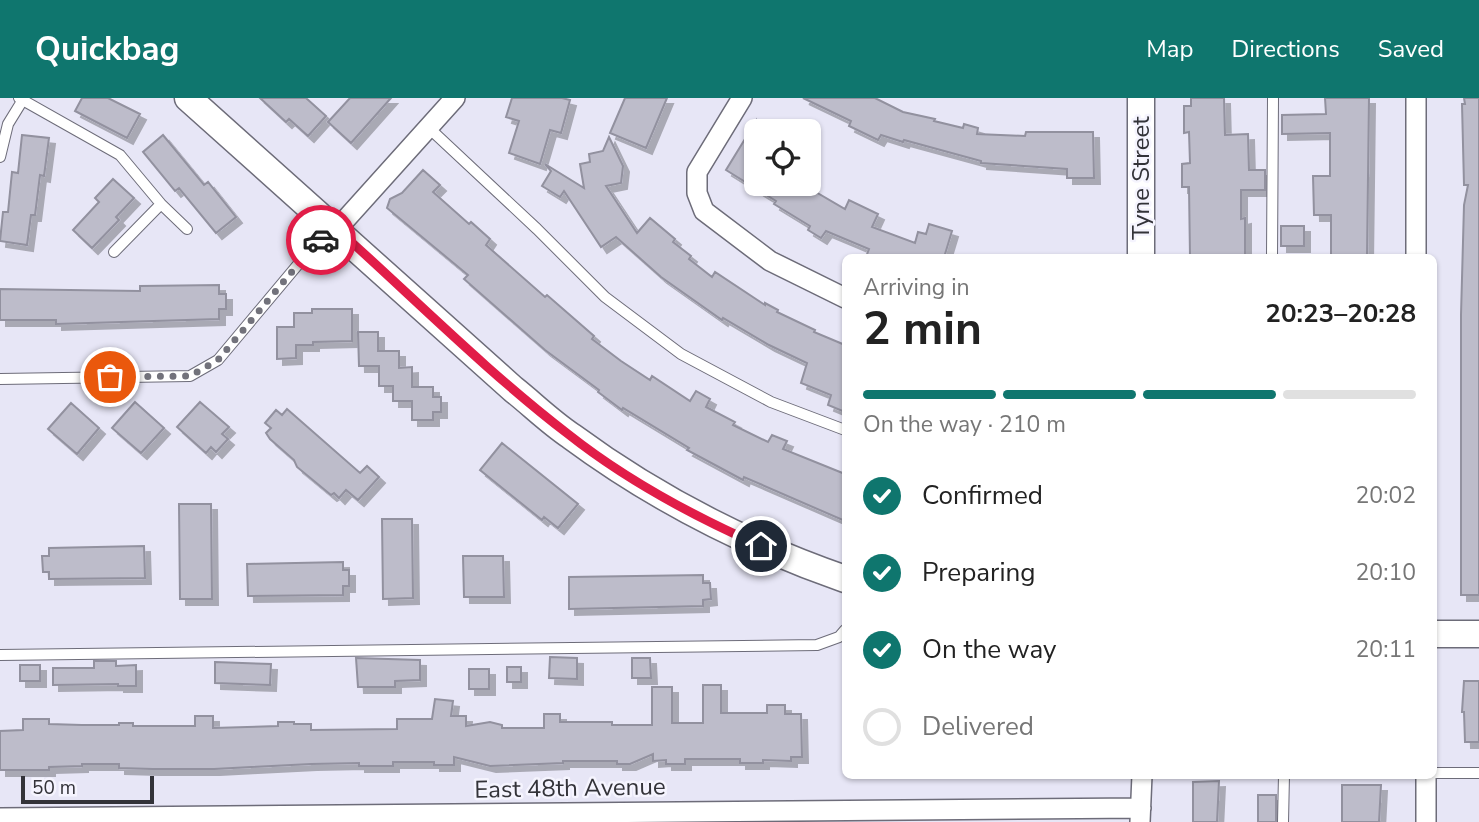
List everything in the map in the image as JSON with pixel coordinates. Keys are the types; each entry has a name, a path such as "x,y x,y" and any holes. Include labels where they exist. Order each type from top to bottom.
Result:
{"street":[{"path":"188,98 569,435 645,486 721,529 800,564 842,578"},
{"path":"337,229 455,98"},
{"path":"742,98 697,172 697,193 704,211 770,261 842,297"},
{"name":"Tyne Street","path":"1141,98 1141,254"},
{"path":"1416,98 1416,254"},
{"path":"1437,634 1479,634"},
{"path":"1140,815 1142,779"},
{"path":"1426,779 1426,822"},
{"name":"East 48th Avenue","path":"0,818 53,820 1140,815"}],"lane":[{"path":"1272,254 1273,98"},
{"path":"0,157 8,124 22,99 120,155 161,204 187,229"},
{"path":"429,128 605,297 681,355 771,402 842,429"},
{"path":"114,252 161,204"},
{"path":"0,379 190,376 218,360 316,243 337,229"},
{"path":"0,655 817,645 842,634"},
{"path":"1437,773 1479,773"},
{"path":"1283,822 1284,779"}],"building":[{"path":"82,98 108,98 140,114 127,138 75,111"},
{"path":"260,98 306,98 326,116 308,136 289,119 286,122"},
{"path":"350,98 391,98 351,143 328,122"},
{"path":"512,98 570,100 561,133 550,130 540,164 509,153 519,121 506,117"},
{"path":"625,98 667,98 646,148 610,133"},
{"path":"803,98 875,98 903,112 963,128 964,124 978,128 977,134 1025,136 1026,132 1093,132 1094,178 1067,178 1067,169 981,163 881,135 878,140 849,126 851,121"},
{"path":"1191,98 1224,98 1225,135 1248,134 1249,170 1265,170 1265,190 1241,190 1241,219 1245,218 1245,254 1190,254 1189,187 1182,187 1182,164 1190,163 1189,132 1184,133 1184,106 1191,106"},
{"path":"1325,98 1369,98 1367,254 1331,254 1331,215 1314,215 1313,176 1330,176 1330,133 1282,134 1282,115 1326,114"},
{"path":"1464,98 1479,98 1479,595 1461,595 1461,315 1464,205 1468,185 1464,185"},
{"path":"22,135 49,138 44,176 40,175 35,215 31,215 27,245 0,241 3,212 8,212 12,172 18,173"},
{"path":"163,135 204,185 208,182 236,217 216,233 179,188 175,191 143,152"},
{"path":"609,137 623,166 621,183 606,186 637,233 650,218 675,239 673,242 691,256 689,259 712,277 715,272 765,305 778,310 777,312 842,344 842,411 828,405 831,395 801,383 807,363 723,318 722,320 661,277 616,237 601,247 564,191 560,197 542,186 551,171 545,164 584,188 580,164 590,162 589,154 603,151"},
{"path":"744,141 744,181 726,170"},
{"path":"423,170 440,185 433,192 490,239 486,245 594,336 592,339 621,361 650,380 652,376 690,401 696,391 710,399 706,407 735,422 733,425 768,442 772,435 787,441 783,449 842,473 842,520 744,477 743,480 687,450 689,448 623,408 622,410 545,350 464,279 468,275 387,208 390,199 402,193"},
{"path":"113,179 134,198 116,217 119,220 92,248 73,230 99,202 95,198"},
{"path":"821,195 845,209 849,200 878,214 872,227 915,243 918,232 926,234 929,224 952,231 945,254 867,254 869,249 826,231 821,238 808,230 810,226 774,204 776,201 768,196"},
{"path":"1281,226 1304,226 1304,246 1281,246"},
{"path":"219,285 219,294 226,294 226,309 219,309 219,319 56,324 56,320 0,320 0,289 140,291 140,286"},
{"path":"312,309 352,309 352,341 296,345 296,358 277,359 277,327 294,327 294,313 312,313"},
{"path":"358,332 378,332 378,351 399,351 399,368 412,367 412,387 433,387 433,397 441,397 441,412 433,412 433,420 412,420 412,401 393,401 393,386 379,386 379,366 359,366"},
{"path":"135,402 164,428 141,453 112,428"},
{"path":"200,402 229,427 222,434 228,439 216,452 211,447 206,453 177,427"},
{"path":"71,403 99,428 77,454 48,429"},
{"path":"287,409 360,473 367,466 379,477 358,500 346,490 339,498 334,493 331,495 297,467 294,460 270,439 266,433 271,428 265,423 276,410 282,415"},
{"path":"502,443 578,504 558,528 544,517 542,520 480,470"},
{"path":"179,504 211,504 212,599 180,599"},
{"path":"382,519 412,519 413,598 383,599"},
{"path":"144,546 145,578 49,579 49,572 43,572 42,556 49,556 49,548"},
{"path":"463,556 503,556 504,597 464,597"},
{"path":"343,562 343,570 349,570 349,586 343,586 343,595 248,596 247,564"},
{"path":"703,575 703,583 710,583 711,599 703,600 703,606 569,609 569,577"},
{"path":"550,657 577,658 577,679 549,678"},
{"path":"356,658 420,660 420,680 395,681 395,687 358,687"},
{"path":"632,658 650,658 651,678 632,678"},
{"path":"94,661 116,661 116,666 136,665 136,686 53,685 53,668 94,668"},
{"path":"215,662 271,664 270,685 215,683"},
{"path":"20,665 40,665 40,681 20,681"},
{"path":"507,667 521,667 521,682 507,682"},
{"path":"469,669 489,669 489,689 469,689"},
{"path":"1464,681 1479,681 1479,742 1465,742 1462,712"},
{"path":"703,685 721,685 721,713 767,713 767,705 785,705 785,714 801,714 802,757 791,757 791,761 763,760 763,763 740,763 740,759 685,759 685,764 666,764 666,760 653,761 653,754 630,764 617,764 617,761 563,761 490,766 454,757 454,765 393,762 393,766 359,766 359,763 153,769 119,768 119,764 82,764 49,767 49,770 0,770 0,731 23,730 23,719 49,719 49,724 133,723 133,726 195,726 195,716 213,716 213,728 278,726 278,722 294,722 311,724 311,730 397,729 397,719 432,719 435,699 453,701 451,716 466,716 466,726 490,722 502,725 502,728 544,728 544,714 560,714 560,722 652,725 652,687 672,687 672,723 703,723"},
{"path":"1219,781 1217,822 1193,822 1193,782"},
{"path":"1342,785 1381,785 1379,822 1342,822"},
{"path":"1258,795 1276,795 1276,822 1258,822"}],"way so far":[{"path":"110,377 190,376 218,360 321,240"}],"route":[{"path":"321,240 337,229 569,435 682,508 761,546"}]}
